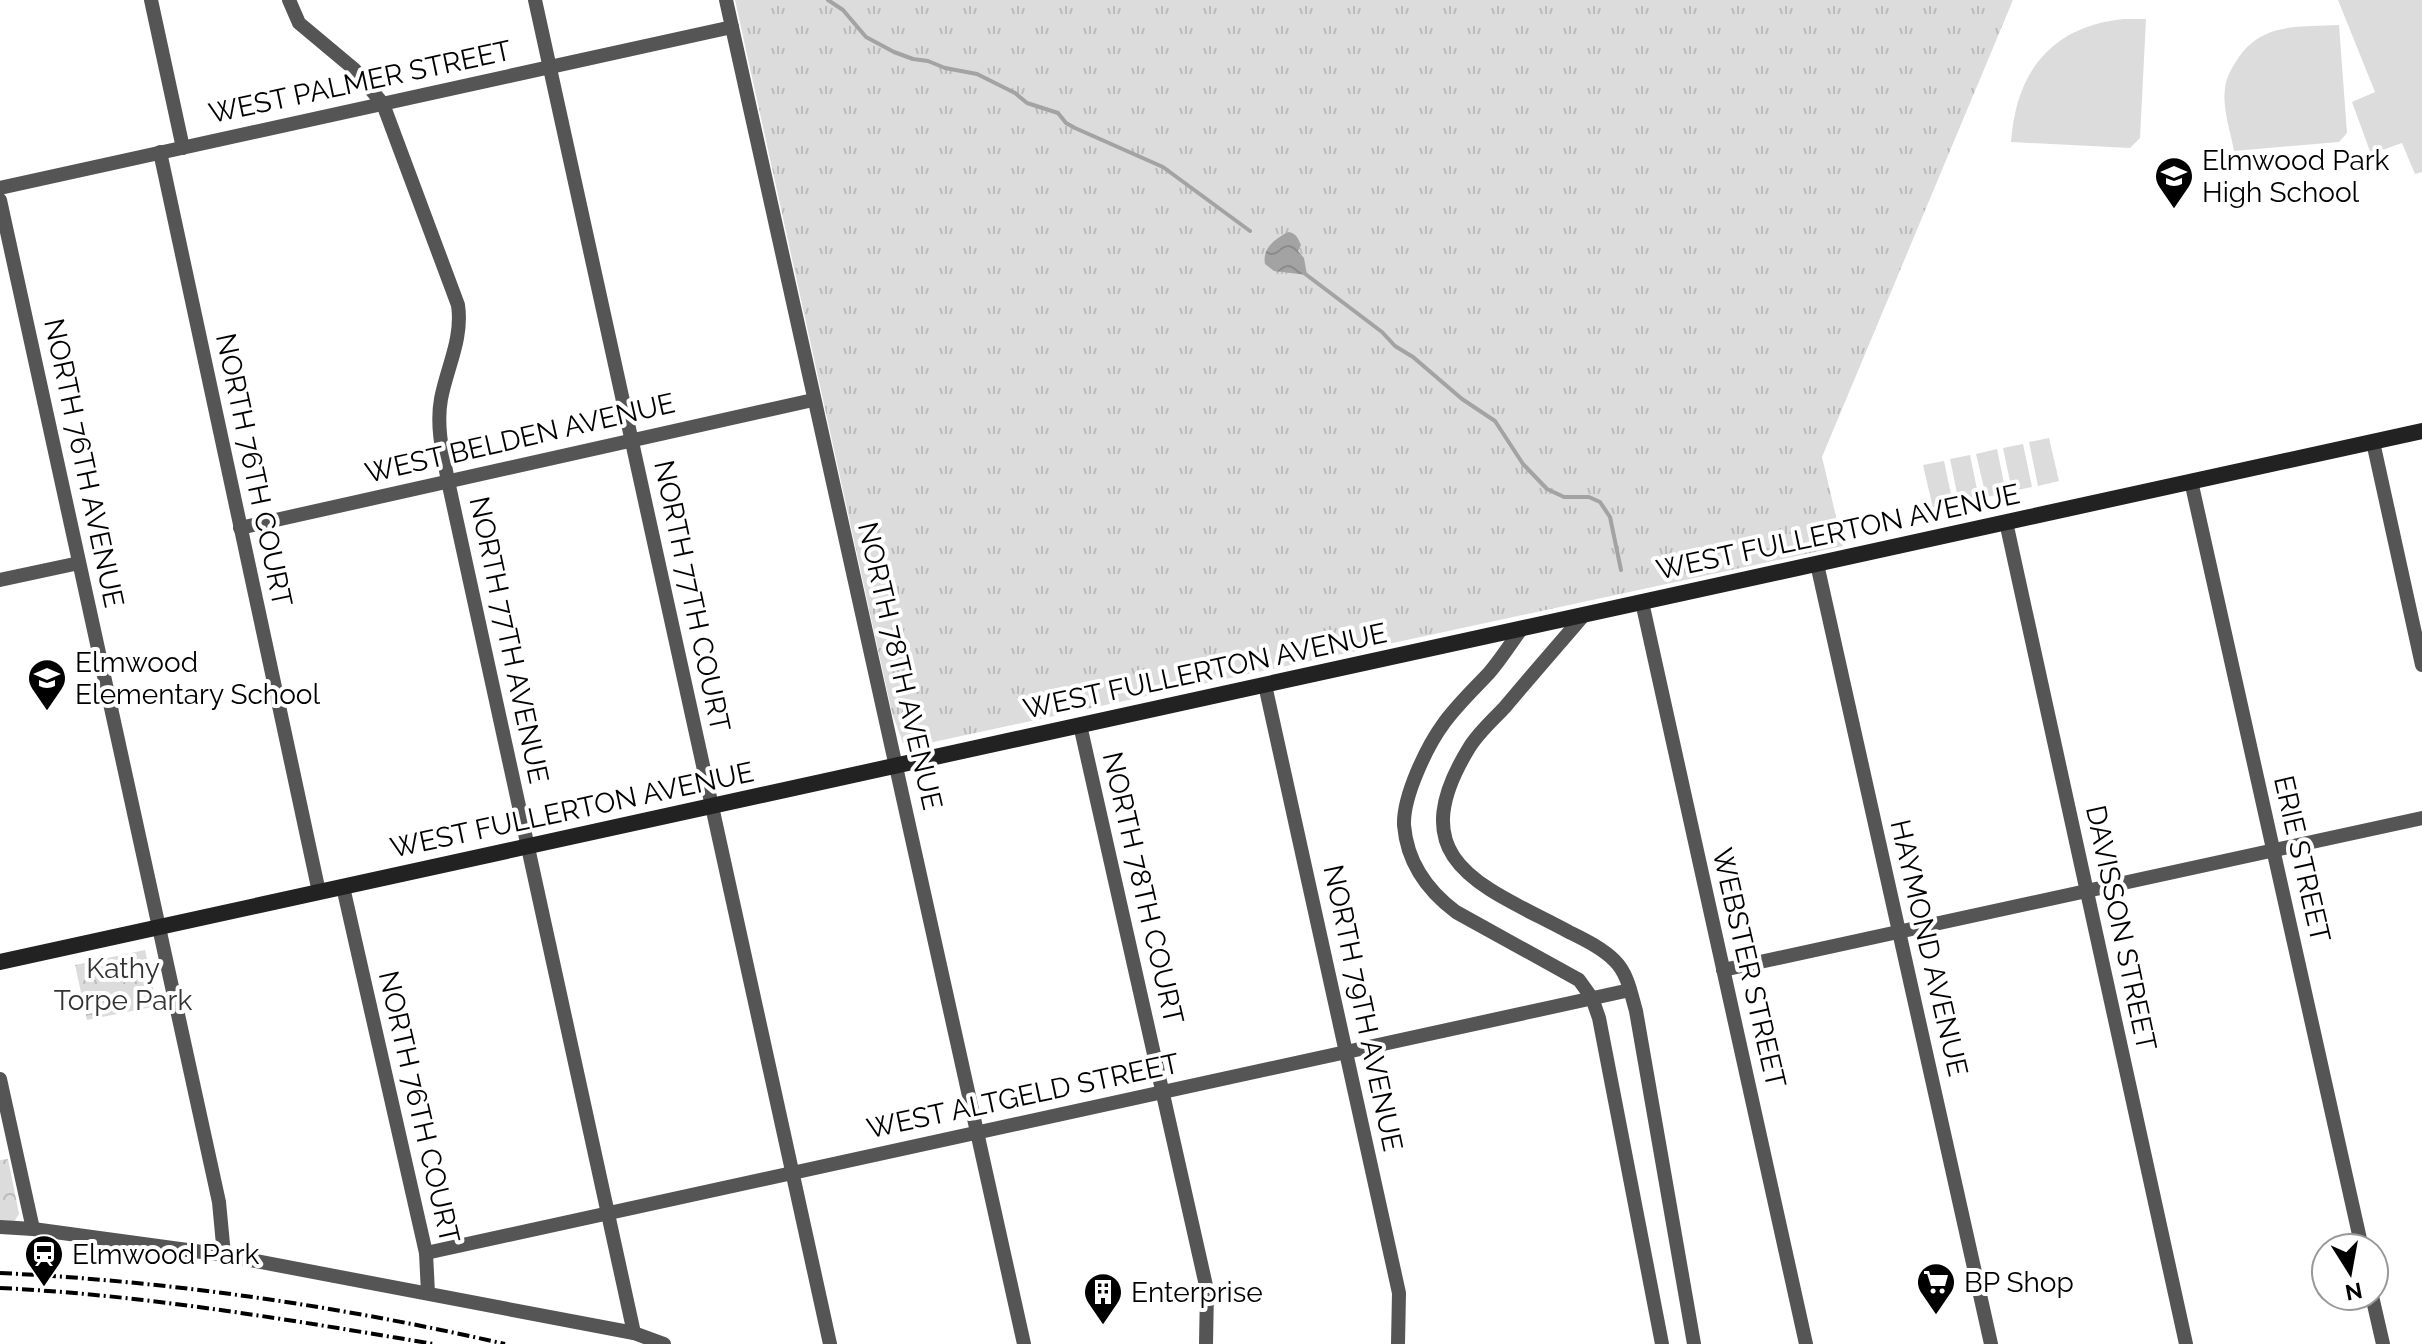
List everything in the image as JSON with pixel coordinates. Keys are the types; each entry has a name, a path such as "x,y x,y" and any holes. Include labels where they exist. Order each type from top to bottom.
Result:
{"street":[{"path":"151,0 183,148"},
{"name":"NORTH 77TH AVENUE","path":"289,0 299,23 354,69 383,104 458,305 460,317 456,346 441,401 442,444 448,481 634,1333"},
{"name":"NORTH 77TH COURT","path":"535,0 830,1344"},
{"name":"NORTH 78TH AVENUE","path":"726,0 1024,1344"},
{"name":"WEST PALMER STREET","path":"0,188 732,27"},
{"name":"NORTH 76TH COURT","path":"160,152 319,892"},
{"name":"NORTH 76TH AVENUE","path":"0,200 223,1222 224,1255"},
{"name":"WEST BELDEN AVENUE","path":"240,528 813,400"},
{"name":"WEST FULLERTON AVENUE","path":"0,962 2422,431"},
{"path":"2373,442 2422,665"},
{"name":"ERIE STREET","path":"2191,481 2358,1232"},
{"name":"DAVISSON STREET","path":"2006,522 2186,1344"},
{"path":"0,580 79,563"},
{"name":"HAYMOND AVENUE","path":"1817,564 1991,1344"},
{"name":"WEBSTER STREET","path":"1642,602 1806,1344"},
{"path":"1584,615 1471,745 1445,801 1441,824 1448,847 1463,870 1485,887 1595,946 1616,961 1625,973 1636,1011 1694,1344"},
{"path":"1522,628 1492,670 1445,721 1430,744 1409,798 1404,824 1414,862 1437,898 1456,912 1579,980 1592,998 1599,1018 1662,1344"},
{"name":"NORTH 79TH AVENUE","path":"1265,685 1399,1293 1398,1344"},
{"name":"NORTH 78TH COURT","path":"1080,725 1207,1290 1206,1344"},
{"path":"1723,970 2422,818"},
{"name":"NORTH 76TH COURT","path":"343,887 426,1253 428,1293"},
{"name":"WEST ALTGELD STREET","path":"426,1253 1630,990"},
{"path":"0,1079 33,1229"},
{"path":"0,1227 224,1255 634,1333 664,1344"},
{"path":"2376,1312 2383,1344"}],"green space":[{"path":"735,0 2013,0 1822,457 1843,546 915,746 903,743 892,713"},
{"path":"2338,0 2422,0 2422,172 2415,174 2402,143 2371,154 2352,102 2375,92"},
{"path":"2124,19 2146,19 2140,138 2130,148 2011,142 2021,94 2042,56 2077,31"},
{"path":"2339,25 2347,133 2339,142 2234,151 2224,96 2231,70 2247,48 2257,39 2282,29"},
{"path":"2049,438 2059,481 2038,486 2029,442"},
{"path":"2023,444 2032,487 2012,491 2003,448"},
{"path":"1997,449 2006,493 1986,497 1976,454"},
{"path":"1970,455 1979,499 1959,503 1950,459"},
{"path":"1944,461 1953,504 1933,508 1923,465"},
{"name":"Kathy Torpe Park","path":"145,950 157,1006 87,1020 75,965"},
{"path":"8,1159 19,1214 14,1222 0,1224 0,1160"}],"water":[{"path":"1288,232 1300,242 1298,251 1304,258 1307,275 1274,271 1265,264 1268,249"}],"waterway":[{"path":"828,0 843,10 866,37 894,52 977,74 1015,93 1027,103 1058,113 1075,128 1163,167 1250,231"},
{"path":"1304,273 1382,332 1462,399 1495,421 1523,464 1547,489 1564,497 1589,497 1600,502 1610,517 1621,570"}],"railway":[{"path":"0,1273 127,1282 254,1297 380,1318 505,1344"},
{"path":"0,1288 164,1302 434,1344"}],"place":[{"name":"Elmwood Park High School","path":"2174,210"},
{"name":"Elmwood Elementary School","path":"47,712"},
{"name":"Elmwood Park","path":"44,1288"},
{"name":"BP Shop","path":"1936,1316"},
{"name":"Enterprise","path":"1103,1326"}]}
